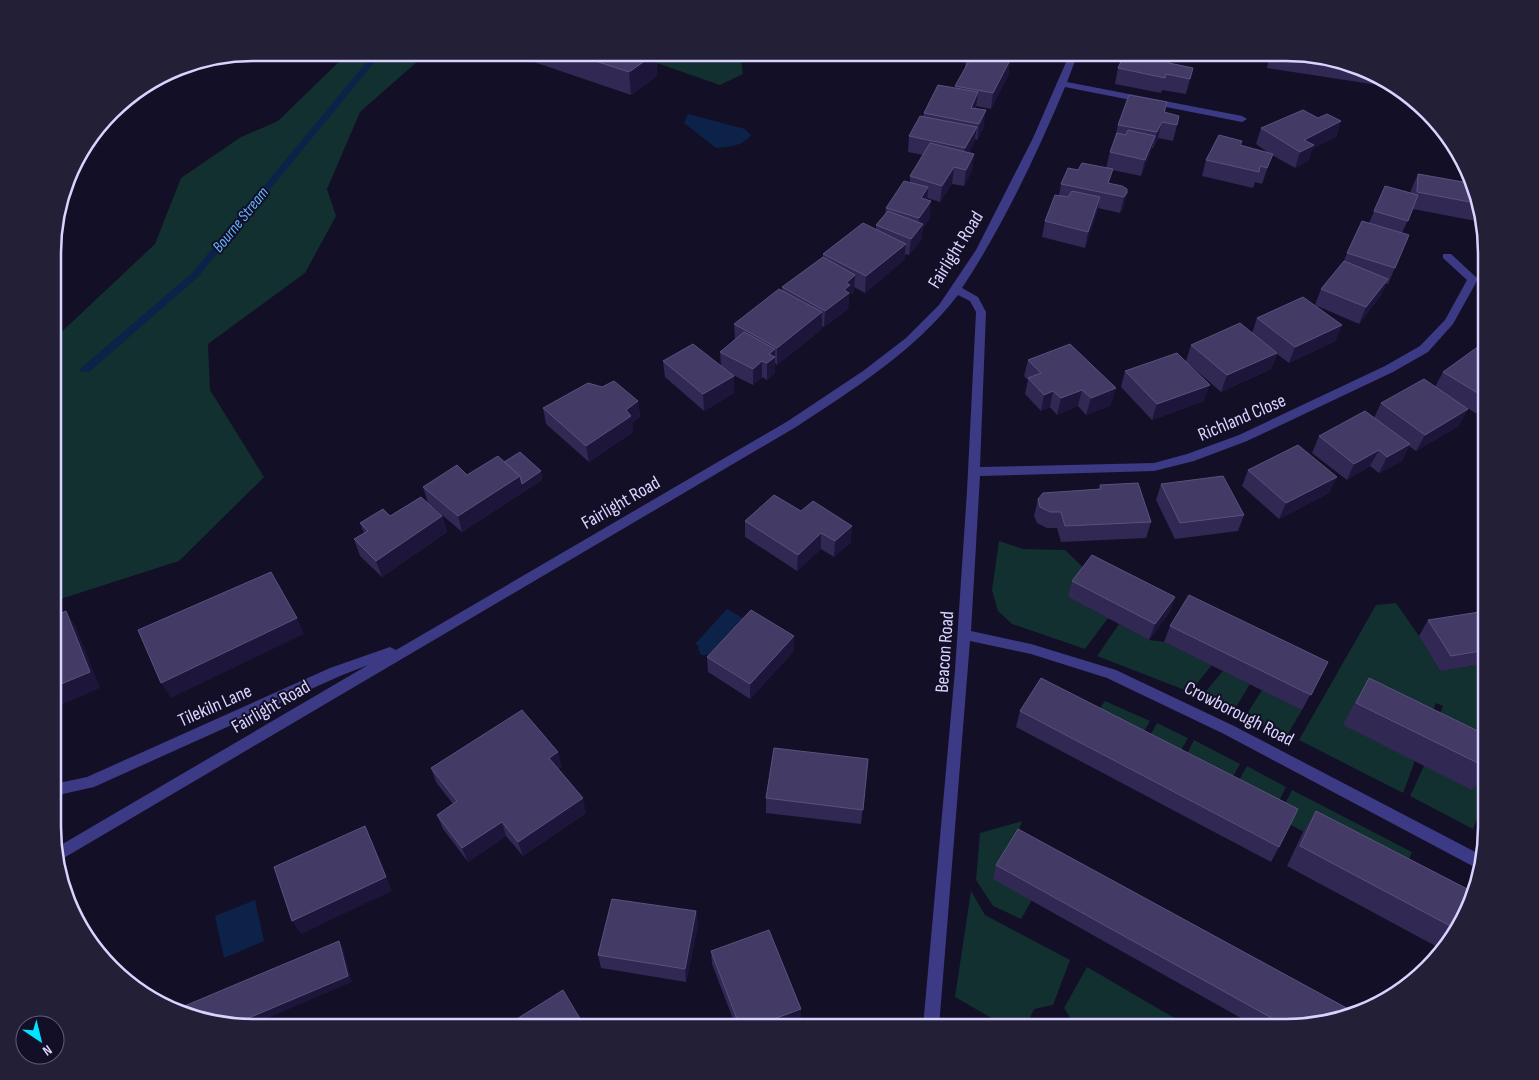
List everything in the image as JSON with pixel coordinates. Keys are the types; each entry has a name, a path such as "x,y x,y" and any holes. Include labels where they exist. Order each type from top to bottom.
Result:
{"street":[{"name":"Fairlight Road","path":"63,851 792,424 860,379 910,341 957,290 988,239 1042,130 1071,61"},
{"path":"1062,84 1242,119"},
{"path":"1447,256 1473,279 1478,277"},
{"name":"Richland Close","path":"973,471 1003,472 1154,467 1190,458 1243,438 1389,369 1424,349 1449,322 1473,279"},
{"name":"Beacon Road","path":"932,1019 949,842 965,635 973,471 977,434 981,312 974,299 957,290"},
{"name":"Crowborough Road","path":"965,635 1031,648 1111,674 1230,730 1475,859"},
{"name":"Tilekiln Lane","path":"61,789 89,783 335,672 418,642"}],"green space":[{"path":"340,61 418,61 360,112 327,189 336,216 305,273 208,344 210,390 264,477 179,561 61,599 61,332 155,244 181,178 241,137 278,121"},
{"path":"651,61 741,61 743,74 720,85"},
{"path":"999,541 1023,549 1065,550 1087,571 1068,597 1108,618 1085,649 1012,624 998,611 992,590"},
{"path":"1396,603 1440,671 1478,665 1478,817 1473,829 1410,796 1424,766 1430,737 1443,706 1436,703 1403,793 1299,740 1376,605"},
{"path":"1119,624 1149,640 1164,642 1212,665 1190,692 1097,656"},
{"path":"1223,671 1250,684 1233,712 1201,697"},
{"path":"1262,690 1302,710 1286,737 1245,717"},
{"path":"1105,701 1150,721 1136,745 1090,721"},
{"path":"1157,723 1188,738 1173,764 1143,748"},
{"path":"1194,740 1240,764 1225,791 1180,767"},
{"path":"1247,766 1286,787 1272,815 1231,794"},
{"path":"1292,790 1412,852 1399,883 1278,818"},
{"path":"1022,821 1014,843 1032,900 1021,919 993,906 976,880 980,833"},
{"path":"971,891 985,915 1070,960 1053,1005 1034,1009 1030,1019 993,1019 955,997"},
{"path":"1087,967 1176,1019 1071,1019 1064,1008"}],"water":[{"path":"688,114 745,129 751,135 740,144 716,148 684,123"},
{"path":"727,609 748,621 709,655 701,655 698,649 699,646 695,644"},
{"path":"255,900 264,941 224,958 215,916"}],"building":[{"path":"595,61 645,61 629,72"},
{"path":"969,61 1009,61 993,93 955,86"},
{"path":"1121,61 1170,61 1169,63 1193,68 1190,79 1166,74 1165,78 1118,68"},
{"path":"938,85 978,92 971,108 986,110 979,124 924,113"},
{"path":"1129,95 1167,102 1164,112 1179,116 1177,125 1162,122 1157,132 1118,125"},
{"path":"1303,110 1318,118 1327,114 1341,121 1304,140 1314,145 1300,152 1261,128"},
{"path":"920,116 977,127 965,148 909,136"},
{"path":"1128,130 1155,136 1145,160 1110,152 1117,133 1126,135"},
{"path":"1219,135 1242,141 1240,145 1273,154 1267,168 1260,166 1259,172 1206,160"},
{"path":"930,143 974,154 966,170 954,167 942,186 910,176"},
{"path":"1082,163 1113,169 1108,183 1122,186 1127,189 1127,193 1124,197 1061,184 1068,168 1078,170"},
{"path":"1418,174 1464,182 1471,202 1417,192"},
{"path":"904,181 928,187 921,198 931,201 919,218 886,208"},
{"path":"1385,186 1418,195 1408,221 1374,211"},
{"path":"1072,191 1100,197 1088,232 1045,221 1055,195 1068,197"},
{"path":"888,211 923,224 911,239 876,225"},
{"path":"1362,221 1409,235 1395,268 1347,253"},
{"path":"863,223 906,244 866,276 823,254"},
{"path":"823,257 855,275 846,283 850,285 844,290 849,293 825,311 782,287"},
{"path":"1344,261 1388,279 1366,307 1321,289"},
{"path":"779,289 822,312 777,348 734,324"},
{"path":"1303,297 1342,325 1295,347 1257,318"},
{"path":"1240,323 1277,353 1227,375 1191,345"},
{"path":"744,332 775,349 769,354 775,357 767,363 762,361 753,369 720,352"},
{"path":"693,344 734,376 703,394 663,361"},
{"path":"1070,344 1116,388 1091,398 1082,390 1061,398 1053,391 1044,395 1028,378 1041,373 1028,360"},
{"path":"1478,347 1478,393 1443,372"},
{"path":"1177,353 1210,385 1157,404 1125,371"},
{"path":"1424,379 1468,409 1425,435 1381,403"},
{"path":"614,381 638,401 626,410 631,416 586,446 543,408 588,383 602,387"},
{"path":"1365,411 1410,444 1387,457 1379,450 1354,464 1319,436"},
{"path":"1298,445 1337,477 1286,503 1248,470"},
{"path":"520,452 541,471 522,484 520,476 504,462"},
{"path":"498,456 520,476 458,516 423,487 457,465 467,475"},
{"path":"1223,476 1244,515 1180,523 1161,484"},
{"path":"1138,483 1151,522 1065,526 1061,512 1050,512 1040,507 1038,499 1043,493 1101,489 1100,485"},
{"path":"774,495 801,511 813,501 852,526 835,541 821,533 798,555 745,521"},
{"path":"421,497 442,516 376,561 354,539 368,531 360,523 383,509 390,516"},
{"path":"1092,555 1175,597 1155,624 1072,581"},
{"path":"271,572 297,618 161,683 138,630"},
{"path":"1189,595 1328,662 1311,695 1170,626"},
{"path":"751,610 794,636 750,684 707,657"},
{"path":"66,611 90,672 61,684 61,613"},
{"path":"1478,612 1478,651 1451,656 1428,620"},
{"path":"1041,678 1298,809 1279,847 1020,711"},
{"path":"1369,678 1478,731 1478,763 1356,703"},
{"path":"522,710 558,752 549,758 583,798 518,842 502,822 462,848 437,815 457,801 431,768"},
{"path":"774,748 868,759 863,810 766,798"},
{"path":"1316,811 1468,889 1450,926 1300,846"},
{"path":"365,826 386,877 292,921 274,867"},
{"path":"1018,829 1348,1009 1311,1017 1274,1019 996,865"},
{"path":"612,899 696,911 685,969 598,955"},
{"path":"769,930 801,1009 774,1019 737,1019 711,951"},
{"path":"339,941 348,976 247,1019 215,1015 184,1006"},
{"path":"563,990 580,1019 517,1019"}],"waterway":[{"name":"Bourne Stream","path":"85,370 195,275 371,61"}]}
